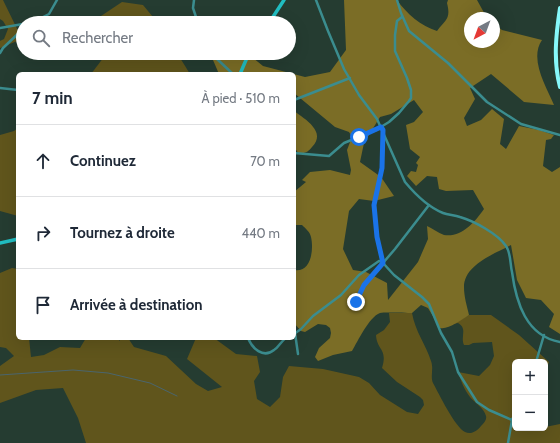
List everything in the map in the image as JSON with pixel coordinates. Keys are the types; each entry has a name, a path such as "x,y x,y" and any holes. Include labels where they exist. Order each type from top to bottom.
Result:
{"highway":[{"path":"560,8 555,61 560,87"}],"street":[{"path":"45,16 49,14 57,0"},
{"path":"194,0 193,8 196,16"},
{"path":"274,16 284,0"},
{"path":"316,0 328,31 350,78 359,95 377,119 405,182 429,205 442,212 458,216 475,223 492,233 505,244 515,290 520,307 527,320 534,328 544,335 560,342"},
{"path":"397,0 406,27 412,34 443,58 487,102 521,124 560,135"},
{"path":"296,153 328,156 344,143 382,129 399,113 411,98 411,90 394,46 397,21 402,17"},
{"path":"0,28 16,25"},
{"path":"0,53 16,36"},
{"path":"218,60 231,72"},
{"path":"241,72 246,60"},
{"path":"296,99 350,78"},
{"path":"0,88 16,90"},
{"path":"382,129 382,168 374,205 377,237 383,263 394,276 422,297 428,304 441,333 452,352 458,372 477,402 489,410 512,420 508,443"},
{"path":"355,307 361,290 429,205"},
{"path":"0,244 16,240"},
{"path":"296,333 313,316 341,295 359,275 379,261 383,263"},
{"path":"537,359 544,335"},
{"path":"249,340 254,349 265,353 274,350 284,340"},
{"path":"295,340 298,354"}],"shaded area":[{"path":"0,0 3,0 16,27 16,41 0,48 0,41 4,39 8,29 0,19"},
{"path":"344,0 397,0 415,19 425,26 437,31 448,16 448,0 477,0 484,12 464,12 464,48 500,48 500,28 542,40 538,47 538,64 543,81 554,105 524,102 491,74 470,88 475,99 464,118 467,126 481,120 492,109 504,119 500,144 506,149 519,126 554,135 551,139 546,140 543,166 552,172 560,167 560,334 549,327 554,314 541,300 526,298 517,280 511,245 481,261 469,272 465,279 464,287 469,315 458,322 447,328 440,328 428,308 421,305 412,313 380,313 376,315 368,324 352,351 333,355 318,361 315,357 319,348 330,338 330,328 326,325 318,324 305,332 301,331 296,325 296,270 304,268 308,264 310,260 312,242 309,232 302,225 296,225 296,190 306,182 302,180 310,172 330,170 350,175 351,170 347,150 352,137 349,132 335,127 296,95 296,75 305,77 330,72 346,50","holes":["414,100 423,112 414,122 406,125 410,149 420,157 416,163 418,165 416,172 411,171 407,176 416,186 427,176 437,177 439,189 446,191 473,190 484,209 472,224 462,232 456,234 444,235 427,226 428,239 418,262 388,300 387,283 366,272 353,270 343,249 349,211 359,199 374,201 394,196 381,177 360,162 364,143 380,117 391,114"]},
{"path":"122,2 143,5 152,16 101,16"},
{"path":"102,60 181,60 189,72 93,72"},
{"path":"213,60 256,60 263,66 286,72 218,72"},
{"path":"296,112 313,126 317,136 316,141 308,151 298,153 296,150"},
{"path":"16,130 16,215 0,211 0,135"},
{"path":"12,268 16,269 16,340 29,340 31,357 44,355 60,347 80,348 85,340 129,340 134,347 166,356 196,384 208,391 222,387 187,359 195,340 217,340 236,354 257,356 260,372 254,381 257,399 270,407 280,397 283,377 289,366 323,369 359,377 369,383 380,395 407,412 418,414 424,405 423,400 397,382 382,368 384,357 376,335 384,330 390,322 389,313 412,313 413,320 431,361 433,383 457,424 465,432 469,433 476,431 479,428 485,421 486,416 468,394 458,372 479,376 490,365 494,356 492,342 464,345 463,328 458,323 453,324 469,315 491,315 519,335 546,359 512,359 512,431 548,431 548,426 560,424 560,443 86,443 78,418 63,388 36,390 0,403 0,366 14,356 6,348 0,347 0,273"}],"waterway":[{"path":"0,375 73,370 108,373 150,383 177,396"}],"route":[{"path":"356,302 364,285 383,263 377,237 374,205 380,183 382,168 383,130 381,127 359,137"}]}
